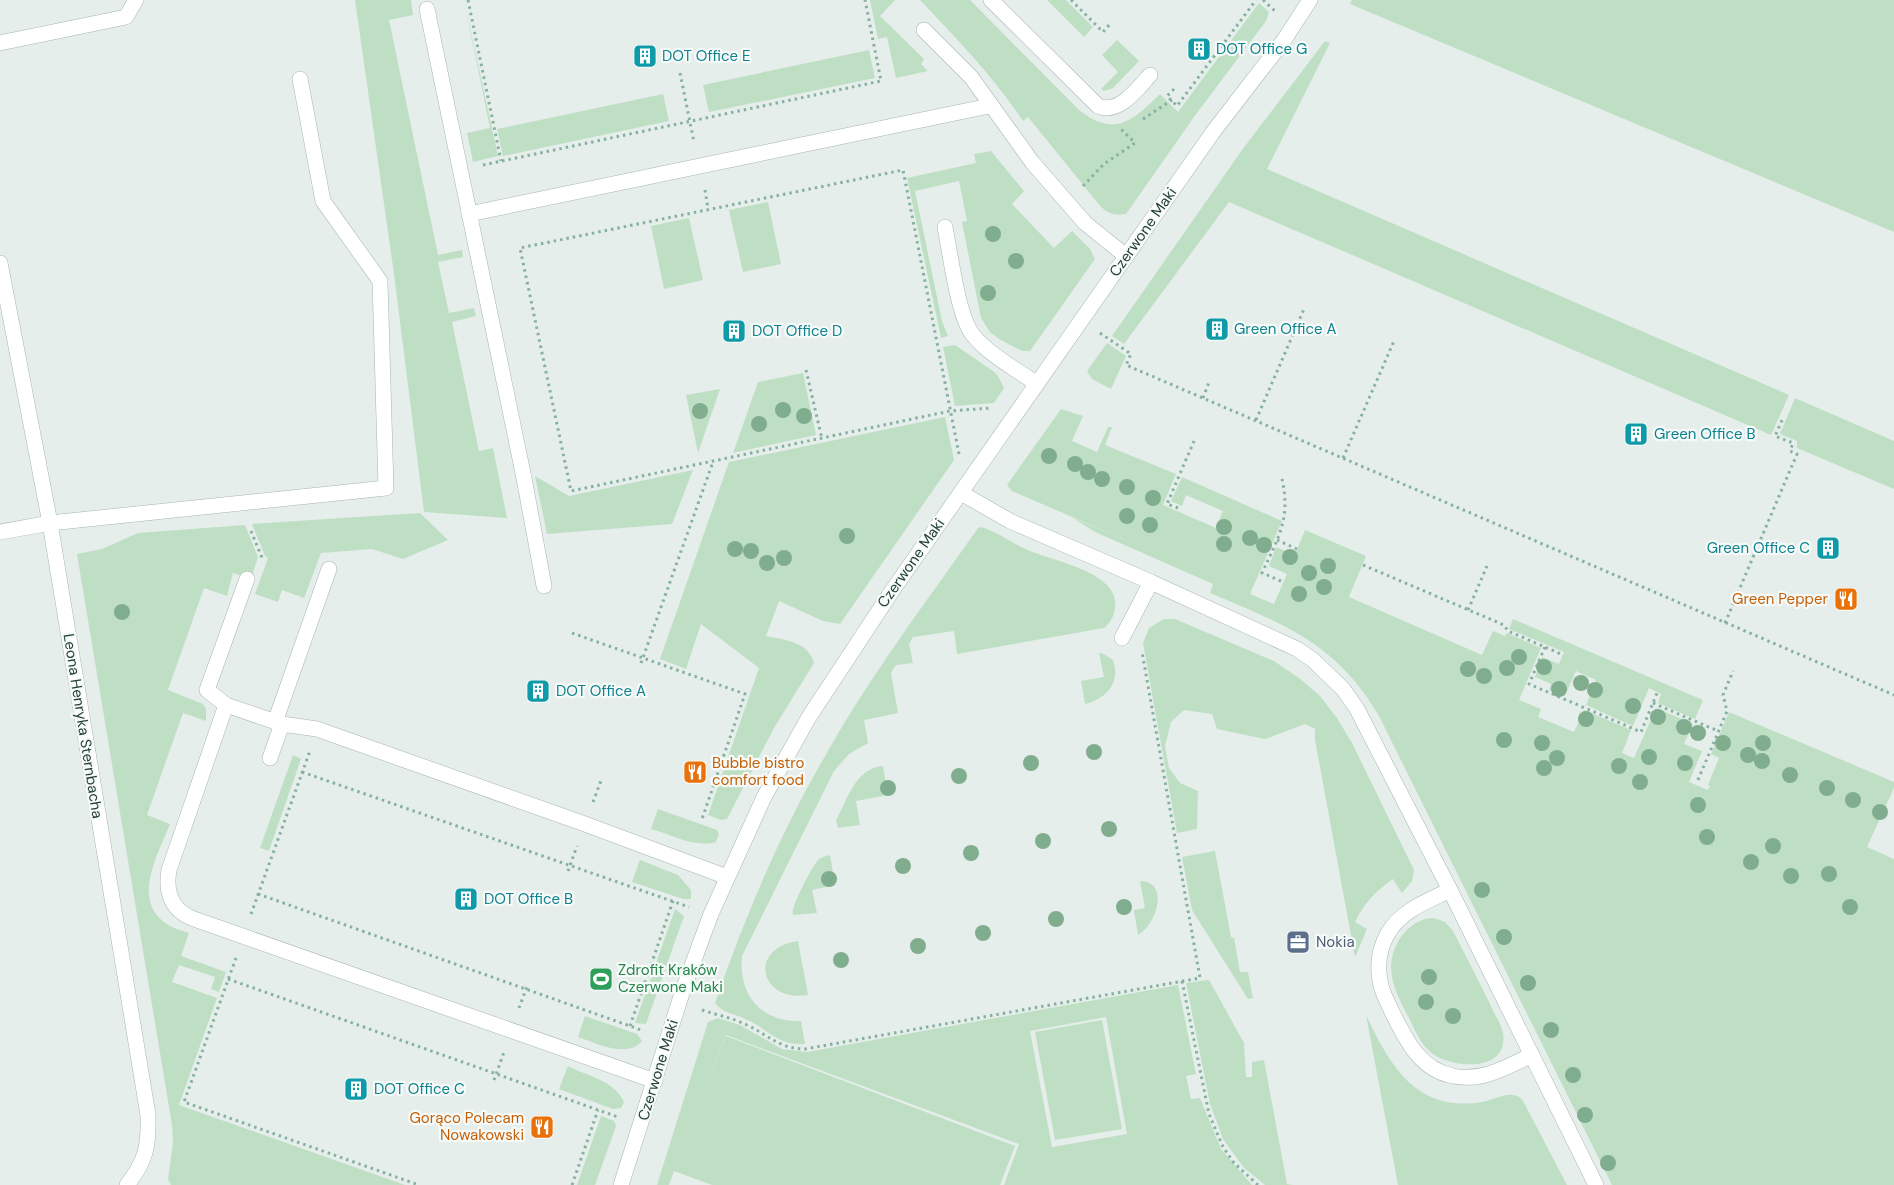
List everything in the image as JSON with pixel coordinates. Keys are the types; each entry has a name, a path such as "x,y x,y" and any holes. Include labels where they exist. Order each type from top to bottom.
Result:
{"street":[{"path":"0,43 126,17 136,0"},
{"path":"991,0 1098,106 1104,108 1116,107 1150,75"},
{"name":"Czerwone Maki","path":"622,1185 693,962 727,877 764,797 809,717 848,656 1126,256 1213,132 1284,40 1310,0"},
{"path":"427,9 524,478 544,586"},
{"path":"924,30 970,77 989,106 1032,162 1067,202 1093,231 1126,256"},
{"path":"0,532 50,523 386,488 380,282 323,201 300,79"},
{"path":"469,214 989,106"},
{"path":"945,227 963,314 971,334 987,349 1037,384"},
{"name":"Leona Henryka Sternbacha","path":"0,263 50,523 148,1115 146,1155 140,1168 127,1185"},
{"path":"961,493 1018,525 1151,582 1298,650 1313,660 1344,689 1369,732 1450,890 1596,1185"},
{"path":"270,758 278,723 329,568"},
{"path":"247,579 208,690 226,705 278,723 317,729 585,824 727,877"},
{"path":"1122,638 1151,582"},
{"path":"226,705 169,870 168,888 172,903 186,916 655,1081"},
{"path":"1450,890 1404,915 1390,930 1382,948 1379,965 1381,988 1402,1033 1422,1060 1441,1073 1453,1076 1481,1077 1532,1055"}],"path":[{"path":"468,0 502,161"},
{"path":"460,170 881,81 865,0"},
{"path":"1071,0 1103,32 1110,24"},
{"path":"1174,89 1167,96 1177,106 1256,0"},
{"path":"1263,0 1278,14"},
{"path":"680,73 690,121"},
{"path":"1140,122 1172,100"},
{"path":"1124,132 1132,127"},
{"path":"1067,202 1104,164 1134,142"},
{"path":"960,460 950,411 903,170 520,248 572,491 950,411 997,408"},
{"path":"1256,420 1304,309"},
{"path":"1098,340 1108,326"},
{"path":"1102,334 1131,354 1126,365 1443,499 1894,695"},
{"path":"1343,458 1394,341"},
{"path":"806,370 822,439"},
{"path":"1203,398 1209,382"},
{"path":"1725,623 1797,454 1790,451 1793,443 1775,436 1783,418"},
{"path":"1178,508 1167,504 1194,441"},
{"path":"642,661 713,462"},
{"path":"1281,581 1262,573 1285,522 1286,498 1282,479"},
{"path":"1276,540 1297,549"},
{"path":"1363,565 1468,610 1561,654"},
{"path":"1468,610 1486,566"},
{"path":"572,633 642,661 745,694 702,819"},
{"path":"702,1010 748,1025 773,1042 785,1047 805,1049 1200,978 1140,644"},
{"path":"1544,647 1529,684 1641,732 1657,693"},
{"path":"1698,780 1727,711 1723,695 1732,671"},
{"path":"1653,703 1718,732"},
{"path":"312,743 184,1102 420,1185"},
{"path":"302,772 693,908"},
{"path":"258,894 649,1032"},
{"path":"630,1026 673,901"},
{"path":"228,979 624,1119"},
{"path":"1182,981 1212,1123 1223,1147 1234,1163 1258,1185"},
{"path":"699,1019 705,1002"},
{"path":"572,1185 598,1110"}],"green space":[{"path":"355,0 411,0 413,15 389,20 438,255 462,250 463,257 438,262 449,313 474,308 476,316 452,322 479,451 493,448 507,518 424,512 394,274"},
{"path":"464,0 498,156 473,162 467,133 490,128"},
{"path":"870,0 895,0 880,16 924,59 921,64 928,71 896,78 887,37 878,39"},
{"path":"920,0 970,0 1079,110 1103,123 1113,124 1122,123 1132,118 1160,94 1178,112 1259,3 1269,12 1266,21 1194,117 1126,214 1119,215 1110,213 1101,207 1028,117 1023,121 987,73"},
{"path":"1047,0 1066,0 1093,27 1084,37"},
{"path":"1352,0 1894,0 1894,232 1350,4"},
{"path":"1117,40 1139,61 1113,88 1104,91 1101,89 1118,72 1102,55"},
{"path":"1325,41 1330,43 1267,169 1789,395 1771,435 1229,202 1124,344 1112,336 1242,150"},
{"path":"869,50 875,78 709,112 703,85"},
{"path":"663,94 669,121 503,156 497,129"},
{"path":"991,151 1024,191 1012,204 1054,248 1072,231 1090,249 1095,259 1030,351 1022,351 999,339 990,332 981,318 962,222 967,221 959,181 915,191 942,321 948,336 941,338 907,178 976,163 974,154"},
{"path":"768,202 781,264 743,272 729,210"},
{"path":"689,218 703,280 664,289 651,226"},
{"path":"1107,343 1126,356 1111,389 1092,379 1087,371"},
{"path":"955,345 998,376 1004,388 994,403 955,406 943,347"},
{"path":"803,373 816,435 733,453 758,382"},
{"path":"720,389 698,453 686,395"},
{"path":"1795,398 1894,441 1894,489 1797,448 1797,441 1780,434"},
{"path":"1061,409 1083,416 1072,441 1097,452 1108,427 1112,427 1105,445 1176,474 1163,505 1216,528 1223,511 1186,495 1182,506 1171,501 1182,477 1282,521 1250,594 1274,604 1287,574 1269,566 1276,547 1295,555 1305,530 1366,556 1349,597 1482,655 1493,631 1505,636 1507,633 1541,648 1519,700 1541,709 1538,717 1574,732 1584,710 1631,730 1622,753 1634,758 1656,708 1693,724 1684,744 1702,751 1689,782 1708,790 1710,786 1708,785 1719,758 1711,754 1729,712 1894,782 1894,788 1867,847 1894,859 1894,1185 1612,1185 1379,716 1345,670 1326,653 1285,626 1210,593 1213,584 1095,532 1073,518 1137,545 1012,491 1007,485"},
{"path":"945,417 954,460 840,624 823,621 779,601 766,636 788,640 801,646 811,656 814,663 774,728 727,819 721,820 708,815 759,668 701,624 686,669 660,659 729,462"},
{"path":"693,470 672,524 547,534 535,476 569,496"},
{"path":"420,513 448,540 403,559 372,549 321,553 304,598 282,590 278,602 255,594 268,558 265,556 252,524"},
{"path":"245,525 258,557 251,579 233,573 227,596 204,588 168,690 203,704 206,709 206,721 183,713 147,815 170,824 151,874 150,901 155,912 167,924 189,933 181,956 226,972 219,992 211,989 215,977 179,965 172,982 217,998 179,1105 405,1185 171,1185 168,1179 173,1143 172,1125 77,554 102,549 138,533"},
{"path":"981,527 1030,551 1069,564 1097,577 1108,586 1114,596 1115,608 1113,616 1104,628 957,654 954,631 913,637 909,644 913,663 896,665 891,673 898,713 864,720 868,743 849,754 834,771 742,956 744,982 748,994 755,1004 774,1017 801,1021 805,1044 795,1044 779,1039 753,1023 725,1011 715,1003 739,938 765,874 795,812 845,722 900,638 978,528"},
{"path":"1164,619 1175,619 1274,661 1299,678 1320,696 1337,718 1352,743 1414,870 1412,881 1402,893 1393,879 1366,903 1355,922 1367,929 1355,957 1315,740 1315,729 1305,724 1265,739 1217,729 1212,714 1184,710 1171,722 1165,746 1169,768 1180,783 1198,791 1197,829 1177,833 1143,643 1149,628"},
{"path":"1513,619 1703,700 1695,719 1658,703 1661,694 1649,688 1633,726 1586,705 1596,680 1576,671 1565,696 1549,690 1551,684 1535,677 1542,657 1559,664 1564,652 1509,629"},
{"path":"1099,653 1113,660 1115,676 1110,689 1105,694 1093,702 1085,704 1081,681 1104,677"},
{"path":"293,755 301,759 269,851 260,848"},
{"path":"883,766 888,795 856,801 860,825 838,828 836,821 859,778 874,768"},
{"path":"658,809 717,830 719,834 716,842 691,842 651,829"},
{"path":"1215,851 1231,937 1234,938 1240,972 1248,972 1253,998 1248,999 1192,910 1182,857"},
{"path":"830,855 835,885 812,890 817,913 793,915 798,896 812,870 819,859"},
{"path":"640,860 678,875 691,890 691,899 683,899 632,882"},
{"path":"1140,881 1149,883 1155,888 1158,895 1155,914 1151,922 1138,935 1134,910 1145,908"},
{"path":"675,909 684,916 646,1024 635,1023"},
{"path":"1434,918 1445,922 1453,931 1501,1025 1503,1046 1498,1055 1489,1061 1478,1064 1454,1063 1433,1054 1420,1039 1396,992 1391,972 1391,962 1398,942 1404,933 1417,922"},
{"path":"798,941 808,995 792,995 779,991 770,983 766,974 766,963 771,954 782,946"},
{"path":"1209,980 1244,1043 1246,1077 1252,1077 1252,1062 1264,1060 1287,1184 1293,1185 1265,1185 1244,1168 1223,1139 1210,1104 1186,983"},
{"path":"1178,985 1196,1074 1186,1076 1191,1099 1200,1098 1221,1149 1252,1185 1004,1185 1019,1144 726,1035 706,1088 726,1036 1015,1146 1000,1185 712,1185 674,1171 669,1185 657,1185 708,1022 718,1018 740,1025 782,1049 807,1052","holes":["1106,1017 1127,1134 1052,1147 1030,1031"]},
{"path":"1366,1015 1375,1034 1396,1067 1408,1081 1423,1092 1439,1100 1459,1103 1482,1102 1507,1095 1517,1096 1522,1099 1567,1185 1398,1185"},
{"path":"585,1016 637,1034 642,1041 628,1049 620,1049 602,1046 578,1037"},
{"path":"1102,1020 1122,1129 1055,1140 1035,1032"},
{"path":"568,1066 614,1088 624,1102 621,1108 613,1109 559,1089"},
{"path":"601,1116 614,1121 616,1126 595,1185 577,1185"}],"place":[{"name":"DOT Office G","path":"1199,49"},
{"name":"DOT Office E","path":"645,56"},
{"name":"Green Office A","path":"1217,329"},
{"name":"DOT Office D","path":"734,331"},
{"name":"Green Office B","path":"1636,434"},
{"name":"Green Office C","path":"1828,548"},
{"name":"Green Pepper","path":"1846,599"},
{"name":"DOT Office A","path":"538,691"},
{"name":"Bubble bistro comfort food","path":"695,772"},
{"name":"DOT Office B","path":"466,899"},
{"name":"Nokia","path":"1298,942"},
{"name":"Zdrofit Kraków Czerwone Maki","path":"601,979"},
{"name":"DOT Office C","path":"356,1089"},
{"name":"Gorąco Polecam Nowakowski","path":"542,1127"}]}
